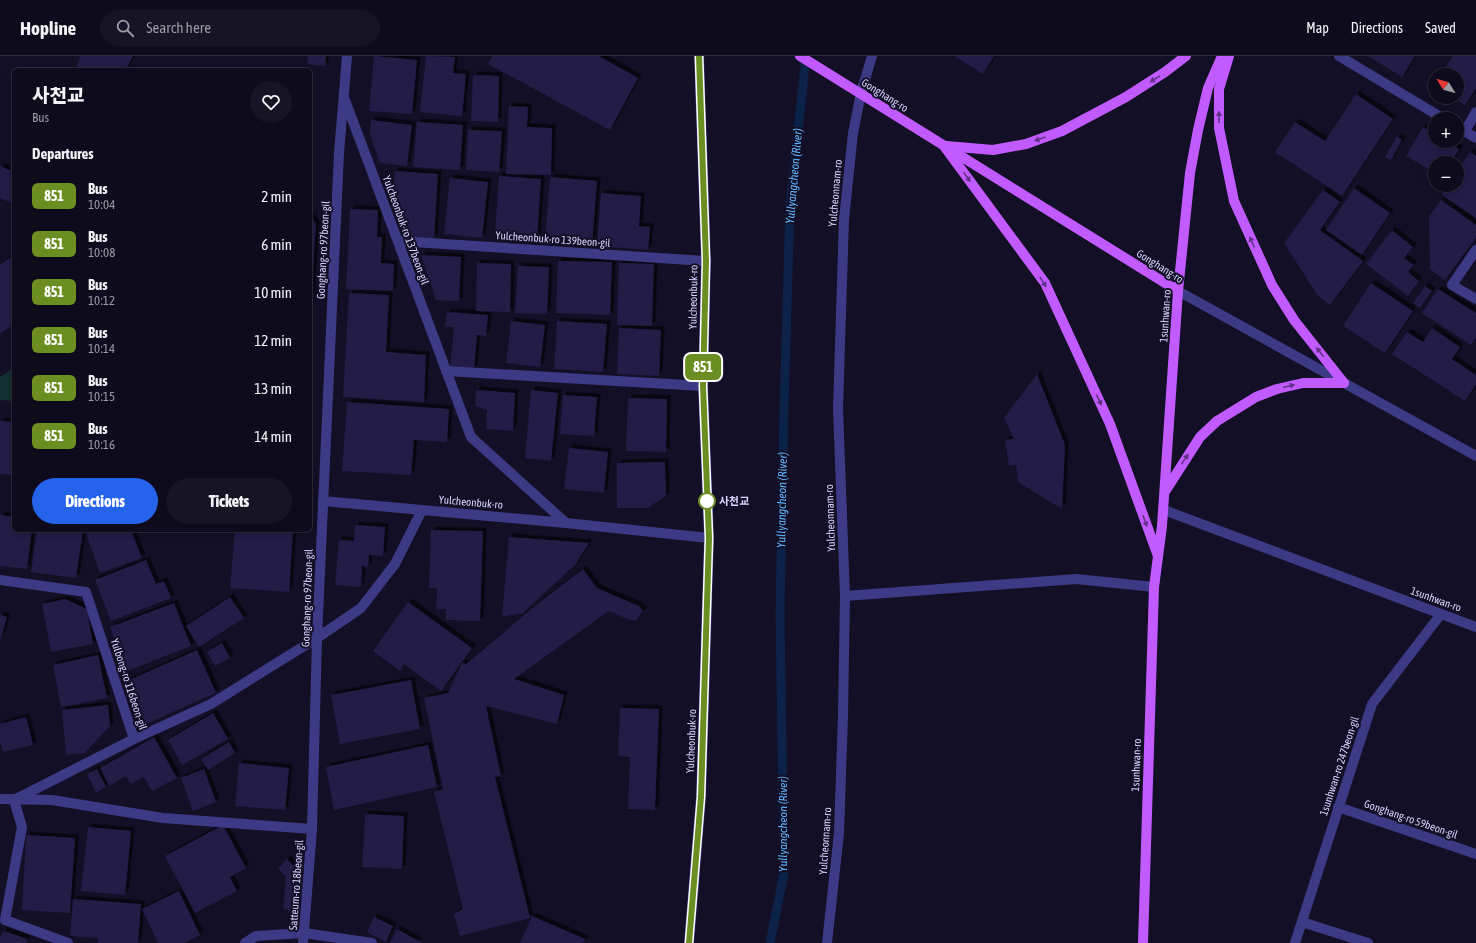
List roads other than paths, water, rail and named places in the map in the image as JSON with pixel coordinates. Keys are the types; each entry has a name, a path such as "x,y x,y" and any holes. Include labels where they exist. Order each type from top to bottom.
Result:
{"main road":[{"name":"Gonghang-ro","path":"800,56 1178,292"},
{"path":"944,146 993,150 1026,144 1062,131 1126,97 1165,72 1186,56"},
{"name":"1sunhwan-ro","path":"1143,943 1154,587 1164,510 1178,292 1190,173 1198,130 1208,88 1222,56"},
{"path":"1229,56 1219,89 1220,128 1234,201 1272,285 1294,320 1344,383"},
{"path":"944,146 1045,283 1110,424 1158,557"},
{"path":"1165,492 1200,437 1217,421 1256,397 1277,389 1303,383 1344,383"}],"street":[{"name":"Gonghang-ro 97beon-gil","path":"312,829 317,638 323,501 339,152 347,56"},
{"name":"Yulcheonbuk-ro","path":"689,943 701,797 709,538 703,386 706,261 699,56"},
{"name":"Yulcheonnam-ro","path":"827,943 839,833 845,596 838,408 844,219 853,134 861,93 872,56"},
{"path":"1339,56 1432,112"},
{"name":"Yulcheonbuk-ro 137beon-gil","path":"344,96 471,437 566,523"},
{"path":"1464,126 1476,112"},
{"path":"1464,131 1476,138"},
{"name":"Yulcheonbuk-ro 139beon-gil","path":"398,241 706,261"},
{"path":"1476,250 1452,285 1476,299"},
{"name":"Gonghang-ro","path":"1178,292 1476,456"},
{"path":"446,371 703,386"},
{"name":"Yulcheonbuk-ro","path":"323,501 566,523 709,538"},
{"path":"134,739 211,704 317,638 361,608 395,564 422,510"},
{"name":"1sunhwan-ro","path":"1164,510 1476,627"},
{"path":"845,596 1076,579 1154,587"},
{"name":"Yulbong-ro 116beon-gil","path":"0,580 86,592 134,739 14,800"},
{"name":"1sunhwan-ro 247beon-gil","path":"1295,943 1372,704 1441,614"},
{"path":"0,799 52,800 163,818 312,829"},
{"path":"14,800 22,827 3,924 68,943"},
{"name":"Gonghang-ro 59beon-gil","path":"1338,807 1476,854"},
{"name":"Satteum-ro 18beon-gil","path":"304,938 312,829"},
{"path":"1302,922 1368,943"},
{"path":"245,943 256,936 372,943"}],"waterway":[{"name":"Yullyangcheon (River)","path":"770,943 784,873 780,614 784,408 790,206 806,56"}],"place":[{"name":"사천교","path":"707,501"}]}
